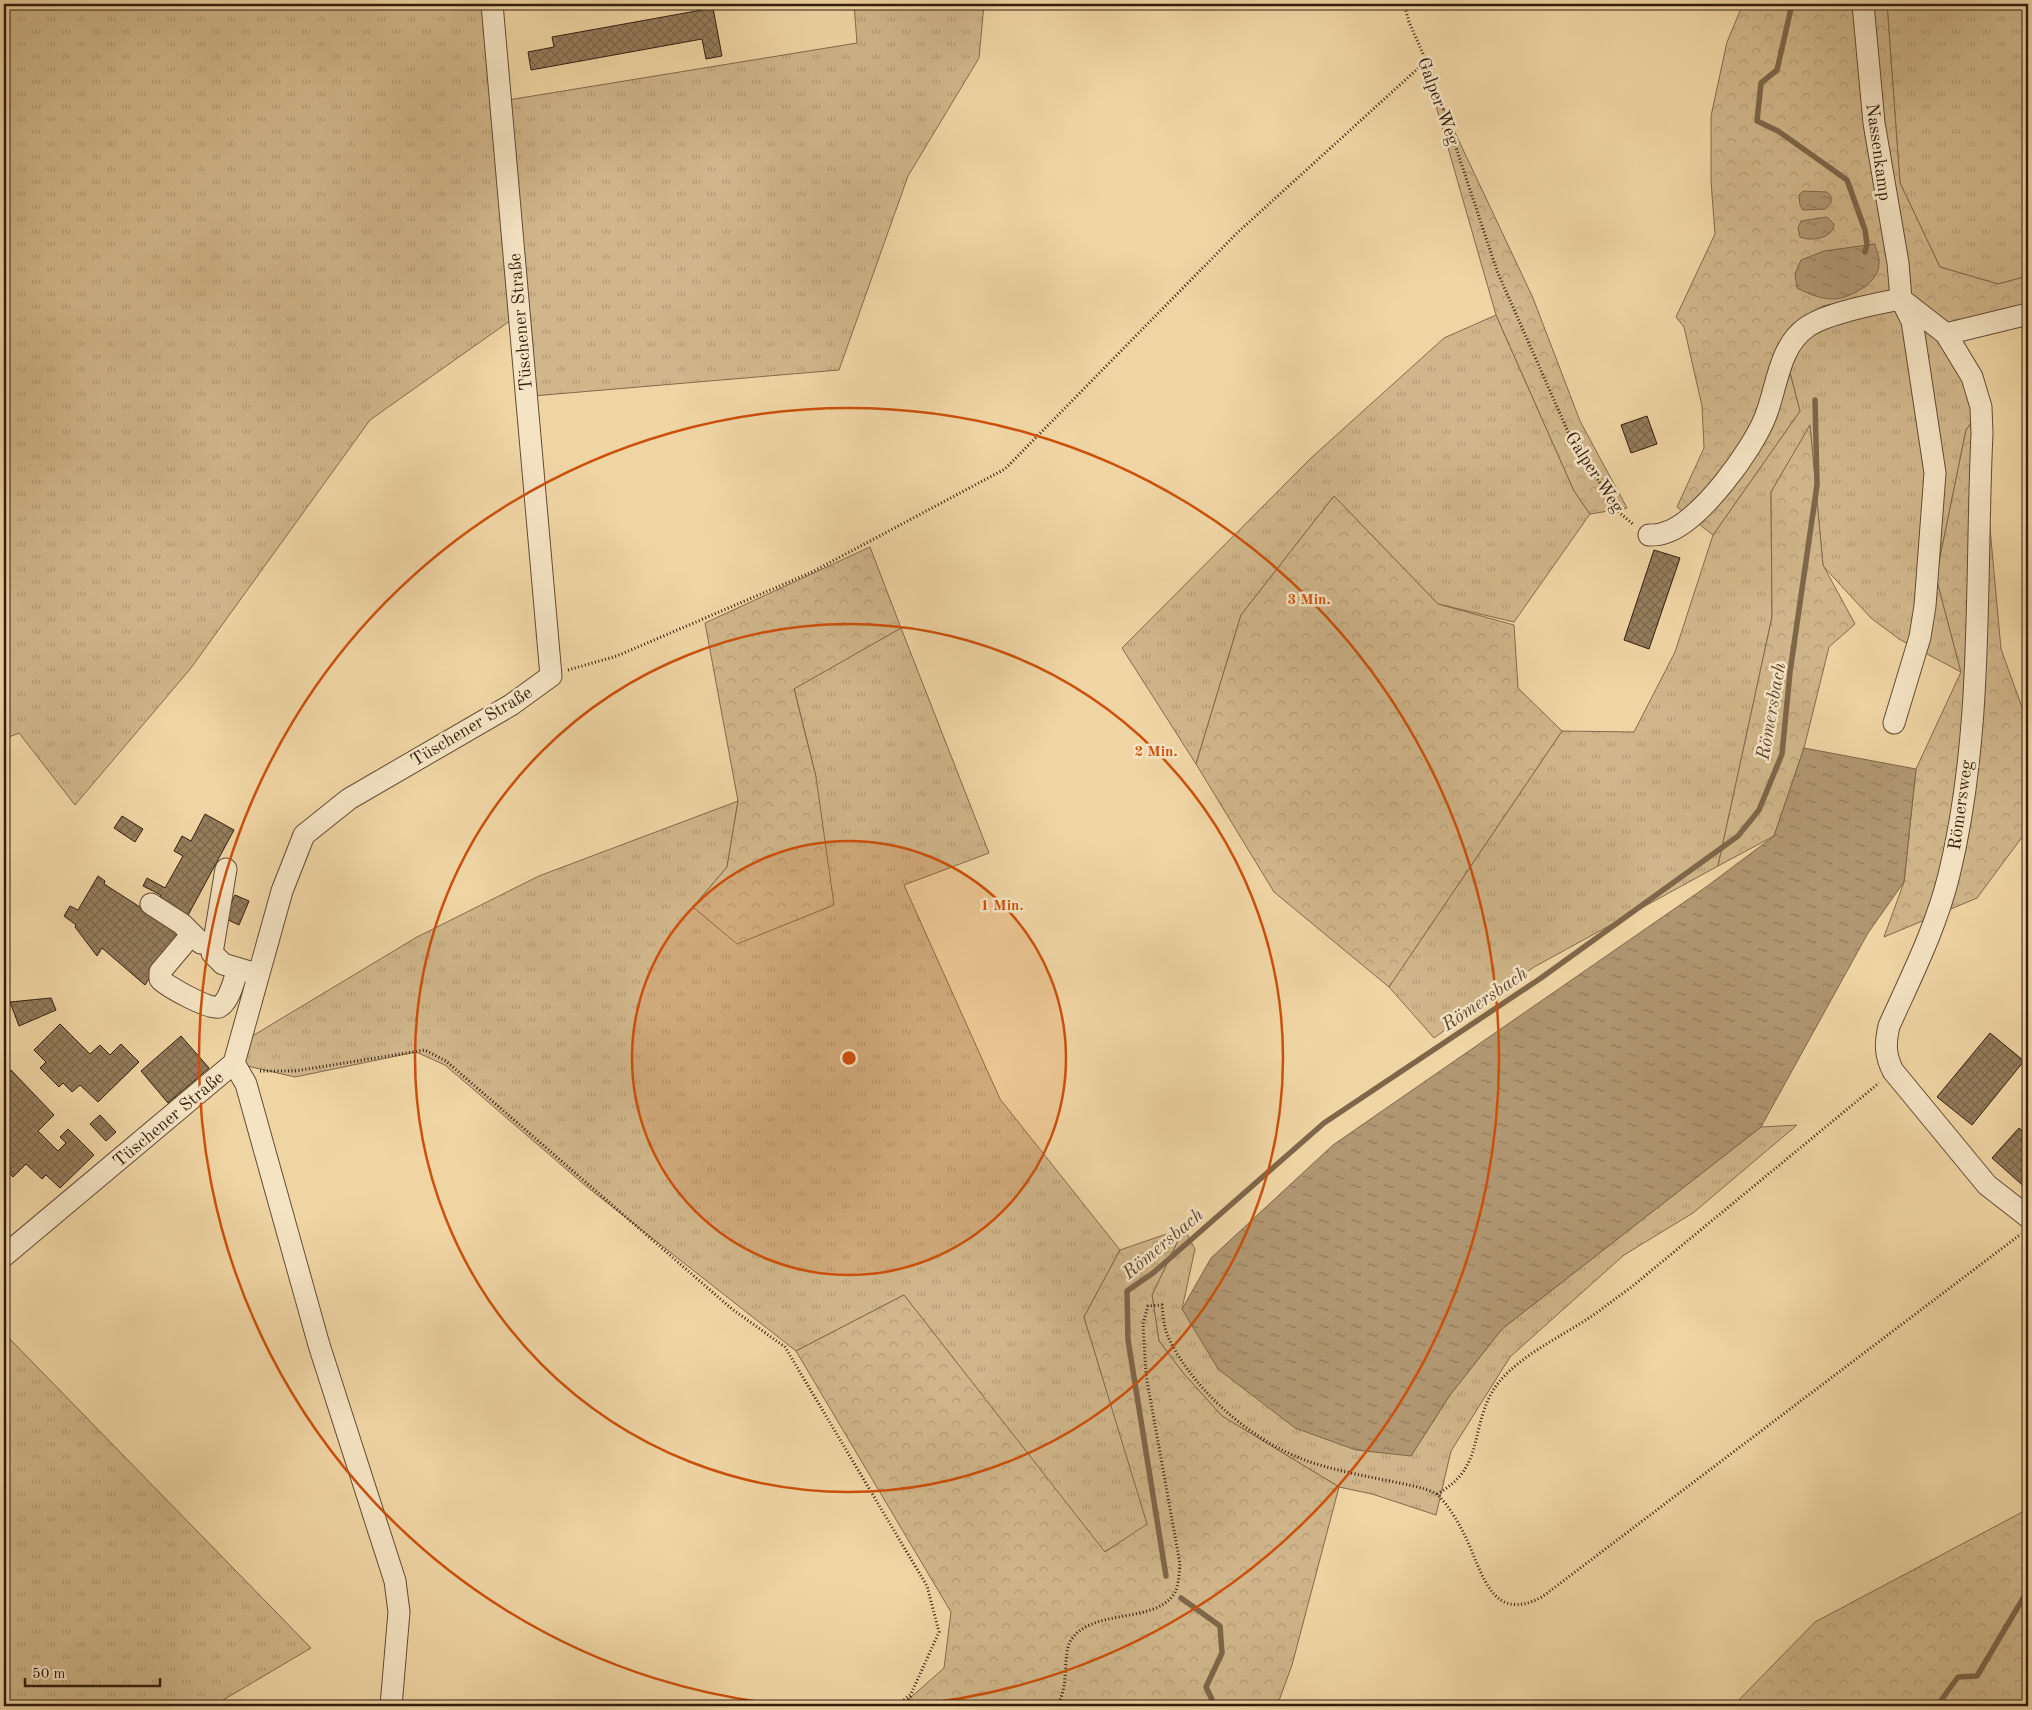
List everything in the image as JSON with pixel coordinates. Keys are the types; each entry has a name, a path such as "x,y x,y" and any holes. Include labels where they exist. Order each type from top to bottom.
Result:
{"street":[{"name":"Tüschener Straße","path":"4,1256 234,1063 248,972 304,835 349,799 512,705 551,676 492,4"},
{"name":"Nassenkamp","path":"1863,4 1874,123 1898,263 1901,299"},
{"path":"1901,299 1946,334 2028,314"},
{"path":"1649,535 1665,533 1692,515 1726,479 1742,458 1755,440 1767,414 1784,358 1797,336 1807,327 1819,321 1901,299"},
{"path":"1894,723 1920,637 1926,606 1935,473 1912,321 1901,299"},
{"name":"Römersweg","path":"1946,334 1972,377 1981,407 1976,648 1971,724 1963,799 1949,876 1928,938 1889,1026 1885,1044 1886,1057 1893,1071 1987,1185 2028,1217"},
{"path":"212,953 226,869"},
{"path":"151,904 182,924 223,964 248,972 224,1002 214,1008 164,984 160,979 160,972 192,934"},
{"path":"234,1063 246,1084 319,1345 395,1581 399,1612 391,1706"}],"path":[{"name":"Galper Weg","path":"1404,4 1425,62 1431,72 1497,271 1568,434 1620,513 1649,535"},
{"path":"551,676 618,656 812,572 1005,469 1236,234 1425,62"},
{"path":"234,1063 254,1071 295,1071 425,1050 446,1061 732,1310 785,1347 927,1586 939,1632 905,1706"},
{"path":"1437,1494 1453,1486 1464,1473 1490,1396 1498,1382 1512,1369 1593,1315 1629,1288 1893,1071"},
{"path":"1057,1706 1066,1680 1071,1640 1081,1631 1096,1624 1159,1607 1174,1593 1178,1580 1180,1564 1146,1375 1143,1348 1145,1313 1148,1306 1162,1305 1168,1337 1188,1370 1208,1392 1246,1426 1282,1449 1311,1462 1422,1488 1437,1494 1453,1514 1466,1538 1486,1584 1497,1598 1512,1605 1527,1605 1542,1597 1697,1481 2028,1228"},
{"path":"897,1706 911,1694"}],"green space":[{"path":"4,4 486,4 496,102 857,43 854,4 984,4 979,58 908,176 839,370 521,397 514,318 370,420 191,668 75,805 19,733 4,739"},
{"path":"1743,4 1887,4 1900,183 1940,267 1998,284 2028,276 2028,316 1958,335 1895,293 1822,306 1784,350 1800,411 1713,535 1677,507 1704,448 1702,406 1684,327 1676,317 1715,234 1711,181 1711,116 1727,42"},
{"path":"1887,4 2028,4 2028,276 1998,284 1940,267 1900,183"},
{"path":"1426,71 1533,298 1580,421 1627,508 1590,514 1574,491 1496,315"},
{"path":"1895,293 1958,335 1982,408 1966,430 1936,577 1961,672 1899,639 1871,618 1823,566 1810,426 1771,492 1772,617 1718,866 1534,967 1434,1038 1389,987 1562,731 1634,732 1675,652 1713,535 1800,411 1784,350 1822,306"},
{"path":"1496,315 1574,491 1590,514 1514,622 1438,604 1334,496 1241,615 1196,764 1122,648 1311,458 1444,338"},
{"path":"1982,408 1984,462 2001,649 2028,724 2028,829 1977,898 1884,937 1904,882 1916,769 1961,672 1936,577 1966,430"},
{"path":"1810,425 1823,565 1855,624 1829,647 1804,748 1774,836 1718,866 1772,617 1771,492"},
{"path":"1334,496 1438,604 1514,625 1518,688 1562,731 1389,987 1274,892 1196,764 1241,615"},
{"path":"870,547 901,628 794,689 816,777 834,905 737,944 693,907 727,867 738,801 705,623"},
{"path":"901,628 989,853 904,885 1000,1099 1120,1250 1084,1317 1148,1525 1104,1552 904,1295 796,1351 587,1187 445,1065 416,1052 295,1077 234,1063 249,1038 417,937 539,876 738,801 727,867 693,907 816,777 794,688"},
{"path":"1797,1125 1693,1213 1624,1255 1510,1357 1451,1451 1436,1515 1372,1494 1339,1487 1222,1416 1184,1374 1159,1341 1152,1295 1184,1228 1195,1249 1182,1309 1411,1456 1450,1395 1502,1329 1761,1127"},
{"path":"1184,1228 1152,1295 1159,1341 1184,1374 1222,1416 1339,1487 1292,1665 1277,1706 901,1706 944,1668 951,1612 796,1351 904,1295 1105,1552 1147,1524 1084,1317 1120,1250"},
{"path":"4,1333 311,1648 213,1706 4,1706"},
{"path":"2028,1509 2028,1706 1733,1706 1815,1622"}],"water":[{"path":"1803,191 1827,192 1831,196 1831,203 1825,209 1803,210 1800,205 1799,195"},
{"path":"1827,217 1834,224 1833,229 1826,236 1816,239 1800,237 1798,228 1801,221"},
{"path":"1875,244 1879,258 1878,271 1874,278 1863,288 1846,297 1830,299 1815,296 1797,288 1795,274 1801,260 1824,251"},
{"path":"1804,748 1916,769 1904,882 1868,933 1761,1127 1502,1329 1450,1395 1411,1456 1356,1450 1295,1428 1218,1369 1182,1309 1211,1258 1333,1145 1706,887 1774,836"}],"building":[{"path":"713,8 722,56 706,59 702,39 531,70 528,52 554,47 552,37"},
{"path":"1647,416 1657,444 1631,453 1621,425"},
{"path":"1654,550 1680,558 1649,649 1624,640"},
{"path":"205,814 234,830 186,919 157,904 161,895 143,886 147,878 165,888 183,856 174,851 182,836 191,841"},
{"path":"122,816 143,829 135,842 114,828"},
{"path":"98,876 105,881 104,884 179,932 145,985 102,948 97,956 75,927 76,925 64,916 70,906 78,910"},
{"path":"235,895 249,901 239,925 224,918"},
{"path":"51,998 56,1010 19,1026 10,1002"},
{"path":"60,1024 90,1054 100,1045 110,1055 121,1044 139,1062 98,1102 80,1085 72,1092 63,1083 59,1087 40,1068 46,1062 34,1050"},
{"path":"1990,1033 2024,1061 1972,1125 1937,1097"},
{"path":"181,1036 209,1068 168,1103 141,1071"},
{"path":"11,1070 54,1115 38,1131 58,1151 66,1143 60,1137 68,1129 94,1155 60,1188 46,1175 42,1179 26,1164 13,1177 4,1167 4,1077"},
{"path":"100,1115 116,1132 106,1141 90,1124"},
{"path":"2019,1128 2028,1136 2028,1190 1992,1158"}],"waterway":[{"name":"Römersbach","path":"1792,4 1777,70 1761,83 1757,121 1778,131 1847,180 1865,230 1867,245 1865,252"},
{"name":"Römersbach","path":"1166,1576 1128,1340 1127,1291 1153,1273 1324,1123 1541,978 1738,836 1759,810 1782,754 1790,672 1817,485 1815,400"},
{"path":"1937,1706 1958,1677 1977,1676 2028,1590"},
{"path":"1181,1598 1220,1626 1222,1653 1206,1687 1215,1706"}]}
